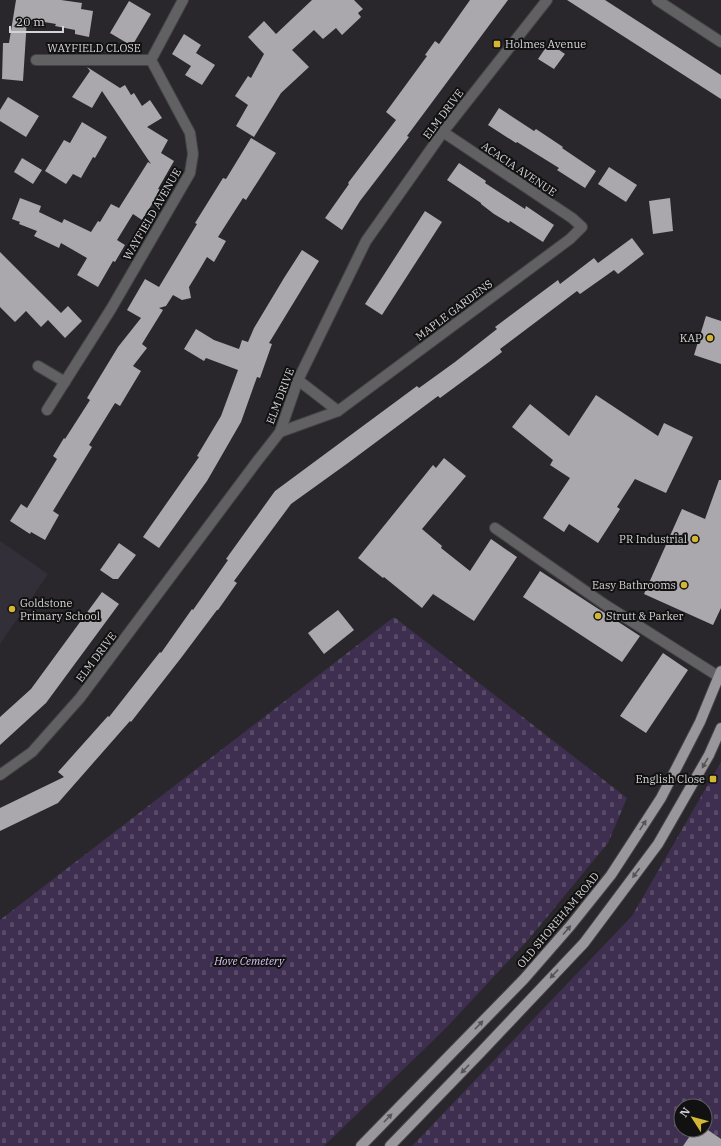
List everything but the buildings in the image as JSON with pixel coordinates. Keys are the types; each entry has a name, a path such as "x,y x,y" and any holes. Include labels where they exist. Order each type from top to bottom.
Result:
{"main road":[{"name":"OLD SHOREHAM ROAD","path":"361,1146 524,979 571,925 611,875 661,798 700,722 720,675"},
{"path":"390,1146 584,943 658,844 709,755 721,728"}],"street":[{"path":"151,60 183,0"},
{"name":"ELM DRIVE","path":"0,775 32,752 80,698 280,432 298,380 366,240 443,132 547,0"},
{"path":"657,0 721,42"},
{"name":"WAYFIELD CLOSE","path":"36,60 151,60"},
{"name":"WAYFIELD AVENUE","path":"47,410 111,309 190,173 193,154 190,133 151,60"},
{"name":"ACACIA AVENUE","path":"443,132 572,218 582,227"},
{"name":"MAPLE GARDENS","path":"280,432 338,411 570,239 582,227"},
{"path":"38,366 65,382"},
{"path":"298,380 338,411"},
{"path":"495,528 604,604 720,675"}],"shaded area":[{"name":"Goldstone Primary School","path":"0,541 48,574 0,644"}],"green space":[{"name":"Hove Cemetery","path":"394,617 627,798 608,843 528,940 445,1029 324,1146 0,1146 0,920"},
{"path":"721,762 721,1146 412,1146 632,916"}],"place":[{"name":"Holmes Avenue","path":"497,44"},
{"name":"KAP","path":"710,338"},
{"name":"PR Industrial","path":"695,539"},
{"name":"Easy Bathrooms","path":"684,585"},
{"name":"Goldstone Primary School","path":"12,609"},
{"name":"Strutt & Parker","path":"598,616"},
{"name":"English Close","path":"713,779"}]}
